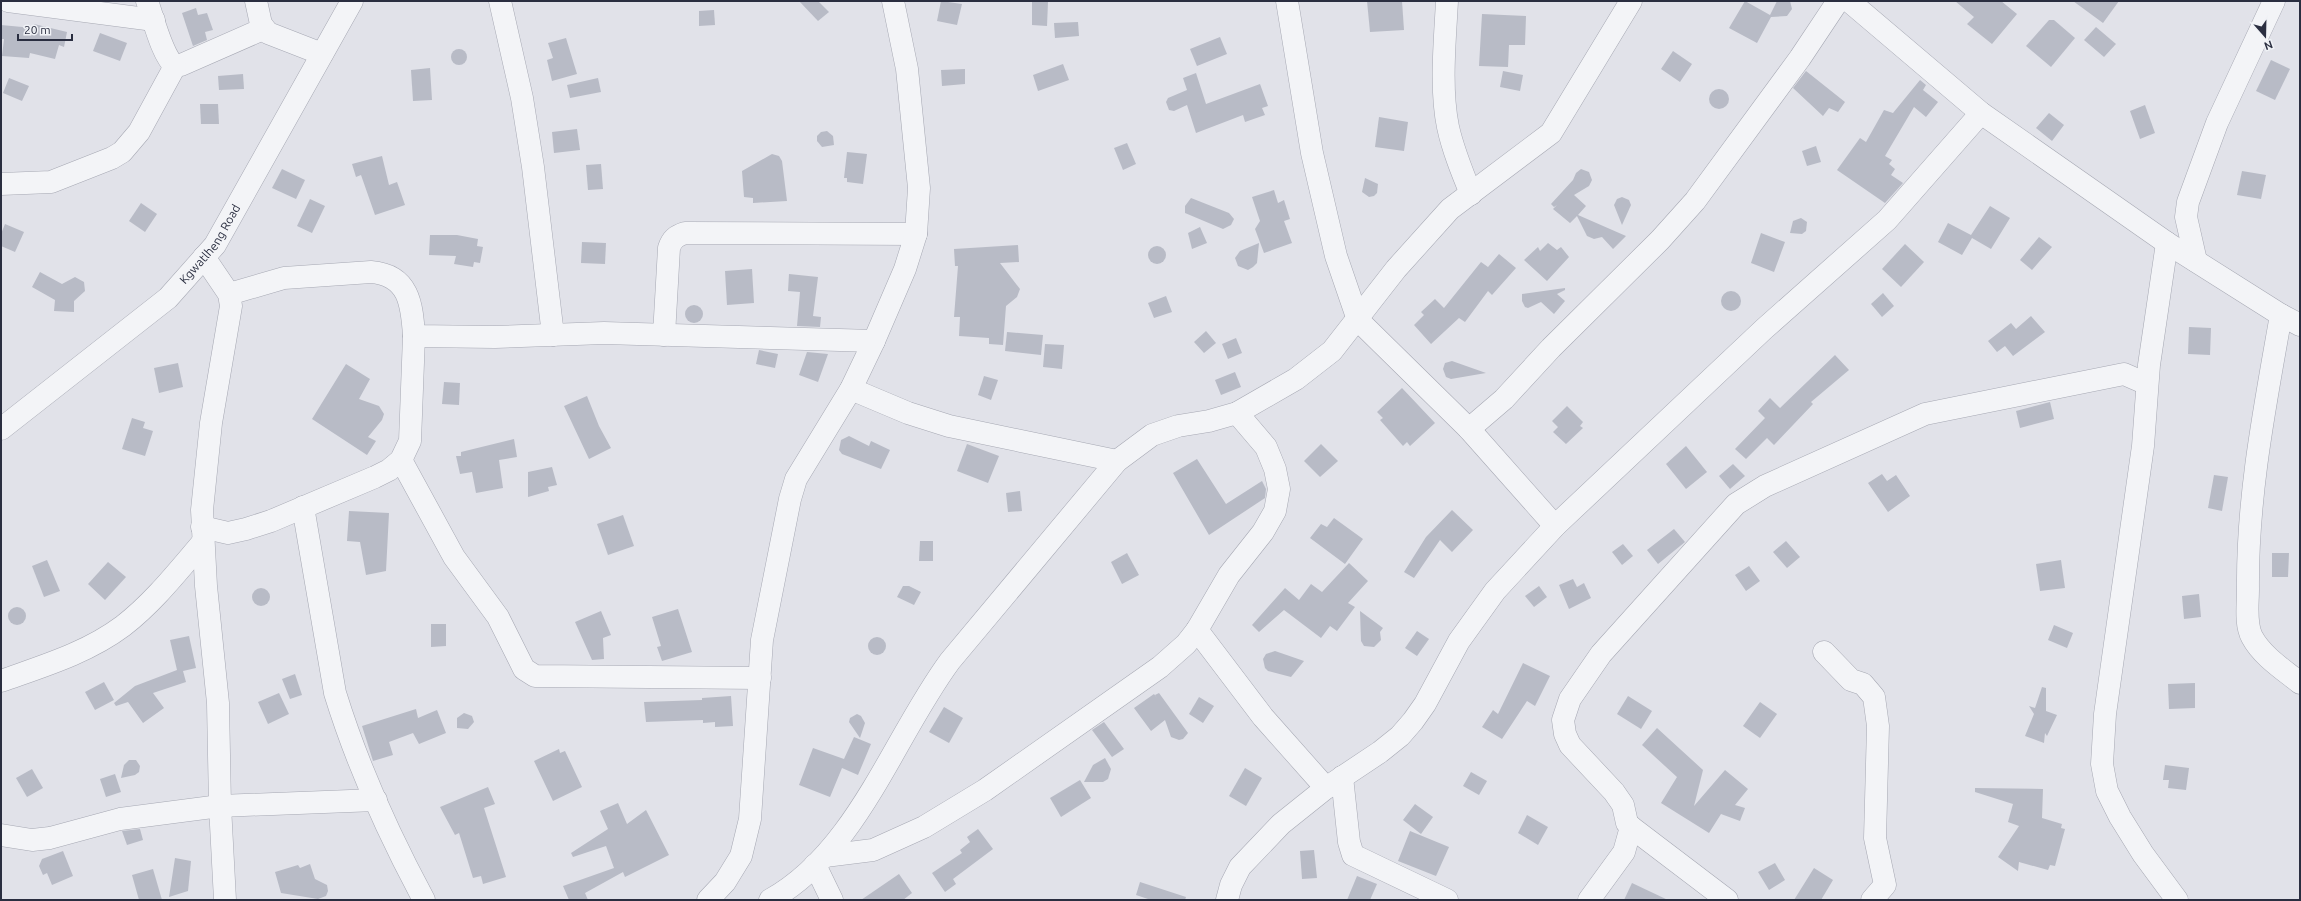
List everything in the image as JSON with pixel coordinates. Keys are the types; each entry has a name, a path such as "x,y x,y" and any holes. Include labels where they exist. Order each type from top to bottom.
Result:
{"street":[{"path":"8,1 150,10 171,62 175,66"},
{"path":"256,1 263,28 268,33 322,54"},
{"name":"Kgwatlheng Road","path":"1,429 168,298 215,245 352,1"},
{"path":"500,1 522,98 533,167 553,335"},
{"path":"708,900 726,882 741,856 750,819 762,640 790,500 796,479 851,389 905,269 916,234 919,188 907,69 893,1"},
{"path":"1287,1 1312,153 1336,256 1358,320 1469,428 1556,526"},
{"path":"1447,1 1444,60 1448,125 1455,153 1471,194"},
{"path":"770,900 788,890 820,861 860,810 941,673 1117,461 1152,435 1178,426 1209,421 1237,413 1296,379 1332,351 1358,320 1396,269 1450,209 1551,133 1631,1"},
{"path":"1469,428 1504,399 1551,348 1660,240 1695,201 1800,58 1838,1"},
{"path":"1849,1 1981,113 2167,243 2281,315 2300,324"},
{"path":"2196,261 2186,217 2188,202 2217,123 2274,1"},
{"path":"175,66 181,65 263,28"},
{"path":"1,184 51,182 112,158 122,152 139,132 175,66"},
{"path":"1227,900 1231,885 1240,867 1281,824 1334,782 1380,752 1400,736 1425,704 1459,641 1494,591 1556,526 1764,329 1887,220 1981,113"},
{"path":"664,335 669,248 672,240 679,235 685,233 916,234"},
{"path":"2167,243 2147,384 2143,446 2105,714 2102,764 2107,791 2120,817 2143,854 2177,900"},
{"path":"204,257 229,294 231,306 211,423 202,510 218,703 220,806 226,900"},
{"path":"203,534 228,533 271,521 375,477 390,470 401,460 410,441 414,336 412,314 402,285 395,278 384,273 371,272 284,278 229,294"},
{"path":"2281,315 2255,470 2247,543 2248,620 2252,637 2262,651 2300,683"},
{"path":"414,336 469,337 604,333 874,340"},
{"path":"1727,900 1631,827 1627,823 1623,805 1614,792 1570,745 1565,734 1563,720 1570,699 1601,654 1736,504 1764,486 1925,414 2124,374 2147,384"},
{"path":"851,389 908,413 949,426 1117,461"},
{"path":"820,861 873,850 924,828 985,790 1160,667 1186,644 1197,630 1229,575 1263,532 1275,511 1279,490 1275,469 1266,447 1237,413"},
{"path":"401,460 454,557 498,617 518,661 529,674 536,676 760,678"},
{"path":"303,508 335,693 346,729 376,800 424,900"},
{"path":"1,681 58,661 86,648 122,626 155,598 203,534"},
{"path":"1197,630 1263,717 1334,782 1353,855 1447,900"},
{"path":"1824,652 1851,680 1863,684 1874,697 1878,726 1876,838 1885,885 1872,900"},
{"path":"1,835 17,839 38,840 120,819 220,806 376,800"},
{"path":"1589,900 1624,852 1631,827"},
{"path":"820,861 832,900"}],"building":[{"path":"799,1 818,1 829,12 818,21"},
{"path":"941,1 962,4 957,25 937,21"},
{"path":"1367,1 1402,1 1404,30 1370,32"},
{"path":"1745,1 1770,15 1777,1 1790,1 1792,9 1787,16 1771,17 1757,43 1729,28"},
{"path":"1955,1 2001,1 2017,14 1992,44 1967,24 1974,17"},
{"path":"2073,1 2119,1 2103,23"},
{"path":"1032,2 1048,2 1047,26 1032,25"},
{"path":"196,8 198,15 207,13 213,30 205,32 207,40 193,46 182,13"},
{"path":"714,10 715,25 699,26 699,11"},
{"path":"1482,14 1526,16 1525,45 1509,45 1508,67 1479,66"},
{"path":"2049,20 2054,20 2075,38 2051,67 2026,46"},
{"path":"1078,22 1079,36 1055,38 1054,23"},
{"path":"34,24 67,32 64,47 59,45 55,59 30,53 29,58 2,56 4,39 1,39 1,25 33,28"},
{"path":"2096,27 2116,44 2104,57 2084,40"},
{"path":"100,33 127,43 120,61 93,51"},
{"path":"1220,37 1227,54 1197,66 1190,49"},
{"path":"566,38 577,74 552,81 547,60 553,58 548,43"},
{"path":"456,49 462,49 467,54 465,63 462,65 456,65 451,60 451,54"},
{"path":"1673,51 1692,64 1680,82 1661,69"},
{"path":"2271,60 2290,69 2275,100 2256,91"},
{"path":"1063,64 1069,80 1038,91 1033,75"},
{"path":"430,68 432,100 413,101 411,70"},
{"path":"965,69 965,84 942,86 941,70"},
{"path":"1503,71 1523,75 1520,91 1500,87"},
{"path":"1806,71 1845,102 1838,112 1829,108 1823,116 1793,88"},
{"path":"1196,73 1206,104 1260,84 1268,106 1262,108 1265,115 1245,122 1243,115 1196,133 1187,105 1174,111 1169,110 1166,102 1168,98 1187,90 1183,78"},
{"path":"243,74 244,89 219,90 218,76"},
{"path":"9,78 29,86 22,101 3,93"},
{"path":"598,78 601,92 570,98 567,85"},
{"path":"1920,80 1926,85 1923,90 1938,102 1926,117 1914,107 1885,156 1892,160 1889,164 1895,169 1891,175 1903,183 1885,203 1837,170 1860,138 1866,142 1884,110 1893,113"},
{"path":"1719,89 1726,92 1729,99 1726,106 1719,109 1712,106 1709,99 1712,92"},
{"path":"200,104 218,104 219,124 201,124"},
{"path":"2145,105 2155,133 2140,139 2130,111"},
{"path":"2049,113 2064,125 2052,141 2036,128"},
{"path":"1379,117 1408,122 1404,151 1375,147"},
{"path":"577,129 580,150 554,153 552,132"},
{"path":"827,131 833,136 834,145 822,147 817,141 817,136 821,132"},
{"path":"1127,143 1136,164 1123,170 1114,148"},
{"path":"1816,146 1821,162 1807,166 1802,151"},
{"path":"847,152 867,154 863,184 847,182 847,178 844,178"},
{"path":"772,154 779,156 782,161 787,201 753,203 753,198 744,197 742,171"},
{"path":"382,156 389,185 397,182 405,205 375,215 361,175 356,177 352,164"},
{"path":"601,164 603,189 588,190 586,165"},
{"path":"282,169 305,180 296,199 272,188"},
{"path":"1581,169 1589,172 1592,180 1589,186 1574,195 1586,206 1578,215 1626,236 1613,249 1602,237 1594,239 1587,236 1577,216 1570,223 1553,209 1557,205 1554,207 1551,204"},
{"path":"2242,171 2266,175 2261,199 2237,195"},
{"path":"1365,178 1378,184 1377,193 1374,196 1369,197 1362,192"},
{"path":"1274,190 1278,203 1284,200 1290,219 1284,221 1292,243 1264,253 1255,229 1260,221 1252,197"},
{"path":"1622,197 1629,200 1631,205 1622,225 1614,205 1617,199"},
{"path":"1191,198 1229,213 1234,219 1231,225 1223,229 1185,213 1185,206"},
{"path":"310,199 325,206 312,233 297,226"},
{"path":"141,203 157,214 145,232 129,221"},
{"path":"1990,206 2010,218 1991,249 1972,238 1962,255 1938,242 1948,223 1971,235"},
{"path":"1801,218 1807,222 1806,231 1802,234 1790,233 1793,221"},
{"path":"5,224 24,232 15,252 1,246 1,234"},
{"path":"1200,227 1207,243 1192,249 1188,233"},
{"path":"1761,233 1785,242 1774,272 1751,263"},
{"path":"430,235 457,235 478,239 477,246 483,247 480,263 474,262 473,267 454,264 456,256 429,255"},
{"path":"2039,237 2052,247 2032,270 2020,260"},
{"path":"582,242 606,243 605,264 581,263"},
{"path":"1259,243 1257,263 1248,270 1238,266 1235,258 1240,251"},
{"path":"1548,243 1557,250 1561,247 1569,257 1547,281 1524,260 1538,247 1540,251"},
{"path":"1905,244 1924,262 1901,287 1882,269"},
{"path":"1018,245 1019,262 1000,263 1020,289 1017,297 1006,306 1003,345 989,344 989,338 959,336 960,317 954,317 958,266 955,266 954,249"},
{"path":"1153,246 1161,246 1166,251 1164,262 1161,264 1153,264 1148,259 1148,251"},
{"path":"1499,254 1516,268 1492,295 1488,291 1465,322 1459,318 1431,344 1414,325 1424,315 1421,312 1435,299 1444,308 1481,262 1488,267"},
{"path":"752,269 754,303 727,305 725,271"},
{"path":"40,272 62,284 75,277 84,282 85,291 74,301 74,312 54,311 55,300 32,287"},
{"path":"789,274 818,277 813,316 821,317 820,327 797,326 800,292 788,291"},
{"path":"1565,288 1565,290 1557,294 1565,301 1554,314 1541,302 1528,308 1525,307 1522,301 1522,294"},
{"path":"1731,291 1738,294 1741,301 1738,308 1731,311 1724,308 1721,301 1724,294"},
{"path":"1883,293 1894,306 1882,317 1871,304"},
{"path":"1166,296 1172,312 1154,318 1148,303"},
{"path":"694,305 700,308 703,314 700,320 694,323 688,320 685,314 688,308"},
{"path":"2031,316 2045,332 2013,356 2005,346 1997,352 1988,341 2011,323 2016,329"},
{"path":"2189,327 2211,328 2210,355 2188,354"},
{"path":"1206,331 1216,343 1204,353 1194,342"},
{"path":"1007,332 1043,335 1041,355 1005,351"},
{"path":"1236,338 1242,353 1228,359 1222,344"},
{"path":"1045,344 1064,345 1062,369 1043,367"},
{"path":"759,350 778,354 775,368 756,364"},
{"path":"807,352 828,354 818,382 799,375"},
{"path":"1835,355 1849,370 1811,402 1813,404 1774,445 1767,438 1746,459 1735,449 1765,418 1758,411 1770,398 1780,408"},
{"path":"1452,361 1486,373 1451,379 1446,377 1443,369 1445,363"},
{"path":"178,363 183,387 159,393 154,368"},
{"path":"346,364 370,379 359,399 379,406 384,414 382,420 368,437 376,441 367,455 312,419"},
{"path":"1235,372 1241,387 1221,395 1215,380"},
{"path":"984,376 998,380 991,400 978,395"},
{"path":"444,382 460,383 459,405 442,404"},
{"path":"1402,388 1435,423 1410,446 1407,442 1403,446 1380,420 1383,418 1377,412"},
{"path":"587,396 599,426 611,448 589,459 564,406"},
{"path":"2050,402 2054,419 2020,428 2016,411"},
{"path":"1567,406 1583,422 1580,426 1583,428 1566,444 1553,432 1558,427 1552,421"},
{"path":"132,418 145,422 143,428 153,431 145,456 122,449"},
{"path":"849,436 869,446 871,441 890,450 881,469 842,454 839,450 841,440"},
{"path":"514,439 517,457 499,460 503,488 476,493 472,472 460,474 456,456 461,456 461,452"},
{"path":"967,444 999,456 988,483 957,471"},
{"path":"1321,444 1338,461 1320,477 1304,461"},
{"path":"1686,446 1707,472 1686,489 1666,464"},
{"path":"1197,459 1226,504 1262,481 1266,489 1265,498 1209,535 1173,473"},
{"path":"1733,464 1745,476 1730,489 1719,476"},
{"path":"552,467 557,485 548,487 549,491 528,497 528,472"},
{"path":"1882,474 1887,481 1896,475 1910,496 1888,512 1868,483"},
{"path":"2214,475 2228,477 2222,511 2208,508"},
{"path":"1020,491 1022,511 1008,512 1006,493"},
{"path":"1452,510 1473,530 1452,552 1440,540 1414,578 1404,572 1426,537"},
{"path":"349,511 389,513 386,571 366,575 360,542 347,541"},
{"path":"623,515 634,546 608,555 597,524"},
{"path":"1334,518 1363,539 1345,564 1310,538 1321,524 1327,527"},
{"path":"1674,529 1685,542 1658,564 1647,550"},
{"path":"920,541 933,541 933,561 919,561"},
{"path":"1786,541 1800,557 1787,568 1773,552"},
{"path":"1623,544 1633,556 1622,565 1612,552"},
{"path":"1127,553 1139,575 1122,584 1111,562"},
{"path":"2272,553 2289,553 2288,577 2272,577"},
{"path":"47,560 60,591 44,597 32,566"},
{"path":"2061,560 2065,588 2040,591 2036,564"},
{"path":"108,562 126,577 105,600 88,584"},
{"path":"1349,563 1368,581 1348,603 1355,607 1337,631 1330,626 1321,638 1284,610 1259,632 1252,625 1285,588 1299,600 1311,584 1322,592"},
{"path":"1749,566 1760,581 1746,591 1735,575"},
{"path":"1573,579 1577,587 1584,583 1591,598 1569,609 1559,585"},
{"path":"903,586 909,586 921,592 914,605 897,597"},
{"path":"1539,586 1547,597 1534,607 1525,596"},
{"path":"261,588 267,591 270,597 267,603 261,606 255,603 252,597 255,591"},
{"path":"2199,594 2201,617 2184,619 2182,596"},
{"path":"17,607 23,610 26,616 23,622 17,625 11,622 8,616 11,610"},
{"path":"678,609 692,652 662,661 657,647 661,646 652,617"},
{"path":"601,611 611,635 603,638 604,659 592,660 575,622"},
{"path":"1360,611 1383,628 1380,632 1381,640 1374,647 1364,646 1361,641"},
{"path":"431,624 446,624 446,646 431,647"},
{"path":"2054,625 2073,633 2067,648 2048,640"},
{"path":"1417,631 1429,639 1417,656 1405,648"},
{"path":"189,636 196,668 183,671 186,682 153,693 164,708 143,723 128,702 116,706 114,703 135,686 177,670 170,640"},
{"path":"873,637 881,637 886,642 884,653 881,655 873,655 868,650 868,642"},
{"path":"1275,651 1304,661 1291,677 1268,671 1265,668 1263,659 1266,654"},
{"path":"1523,663 1550,676 1535,706 1527,701 1502,739 1482,727 1493,710 1498,714"},
{"path":"295,674 302,695 290,699 282,679"},
{"path":"104,682 114,700 95,710 85,692"},
{"path":"2195,683 2195,708 2169,709 2168,684"},
{"path":"2042,687 2046,688 2046,711 2057,715 2047,736 2045,733 2044,743 2025,736 2034,714 2029,706 2035,708"},
{"path":"279,693 289,714 268,724 258,702"},
{"path":"1159,693 1188,733 1183,739 1179,740 1171,737 1165,720 1151,731 1134,708 1154,694 1157,698 1155,695"},
{"path":"731,696 733,726 715,727 715,722 703,723 703,720 646,722 644,702 702,700 702,698"},
{"path":"1628,696 1652,711 1641,729 1617,714"},
{"path":"1199,697 1214,706 1203,723 1189,714"},
{"path":"1760,702 1777,714 1760,738 1743,726"},
{"path":"944,707 963,718 949,743 929,732"},
{"path":"416,709 418,718 437,710 446,733 419,744 413,733 389,742 393,755 373,761 362,726"},
{"path":"464,713 472,716 474,722 468,729 457,728 457,718"},
{"path":"857,714 861,716 865,723 860,738 849,722 850,718"},
{"path":"1104,722 1124,749 1112,757 1092,730"},
{"path":"1657,728 1703,770 1694,806 1725,770 1748,789 1735,805 1745,808 1740,821 1721,814 1709,833 1661,803 1677,777 1642,745"},
{"path":"854,737 871,744 858,775 842,768 830,797 799,785 813,748 844,759"},
{"path":"559,749 560,753 565,751 582,787 553,801 534,761"},
{"path":"1105,758 1111,769 1108,779 1103,782 1084,782 1093,765"},
{"path":"129,760 136,760 140,766 139,772 135,775 121,778 124,765"},
{"path":"2165,765 2189,768 2186,790 2168,788 2169,780 2163,780"},
{"path":"1245,768 1262,778 1246,806 1229,796"},
{"path":"32,769 43,788 27,797 16,778"},
{"path":"1471,772 1487,781 1479,795 1463,786"},
{"path":"115,774 121,792 106,797 100,779"},
{"path":"1080,780 1091,798 1061,817 1050,798"},
{"path":"488,787 495,804 484,808 506,877 483,884 481,876 473,878 459,833 455,835 440,807"},
{"path":"1975,788 2043,789 2042,818 2062,824 2061,828 2065,829 2055,866 2050,865 2048,870 2019,862 2018,871 1998,857 2019,826 2008,822 2013,804 1975,792"},
{"path":"618,803 627,824 646,810 669,855 625,877 623,872 585,893 588,900 569,900 563,886 614,868 606,846 573,857 571,853 608,829 600,811"},
{"path":"1415,804 1433,817 1421,834 1403,820"},
{"path":"1527,815 1548,827 1538,845 1518,833"},
{"path":"140,829 143,840 127,845 122,831"},
{"path":"978,829 993,849 953,879 956,884 945,892 932,873 962,853 960,850 970,842 967,837"},
{"path":"1410,831 1449,847 1436,876 1398,861"},
{"path":"1314,850 1317,878 1302,879 1300,851"},
{"path":"63,851 73,876 52,885 47,873 43,875 39,866 42,859"},
{"path":"175,858 191,861 188,891 169,897"},
{"path":"1775,863 1785,880 1769,890 1758,872"},
{"path":"310,864 315,879 327,885 328,891 326,896 318,899 281,893 275,872 298,865 300,868"},
{"path":"1814,868 1833,880 1821,900 1794,900"},
{"path":"153,869 162,900 139,900 132,875"},
{"path":"899,874 912,893 903,900 861,900"},
{"path":"1357,876 1377,884 1370,900 1347,900"},
{"path":"1140,882 1186,897 1185,900 1151,900 1136,895"},
{"path":"1632,883 1668,900 1624,900"}]}
